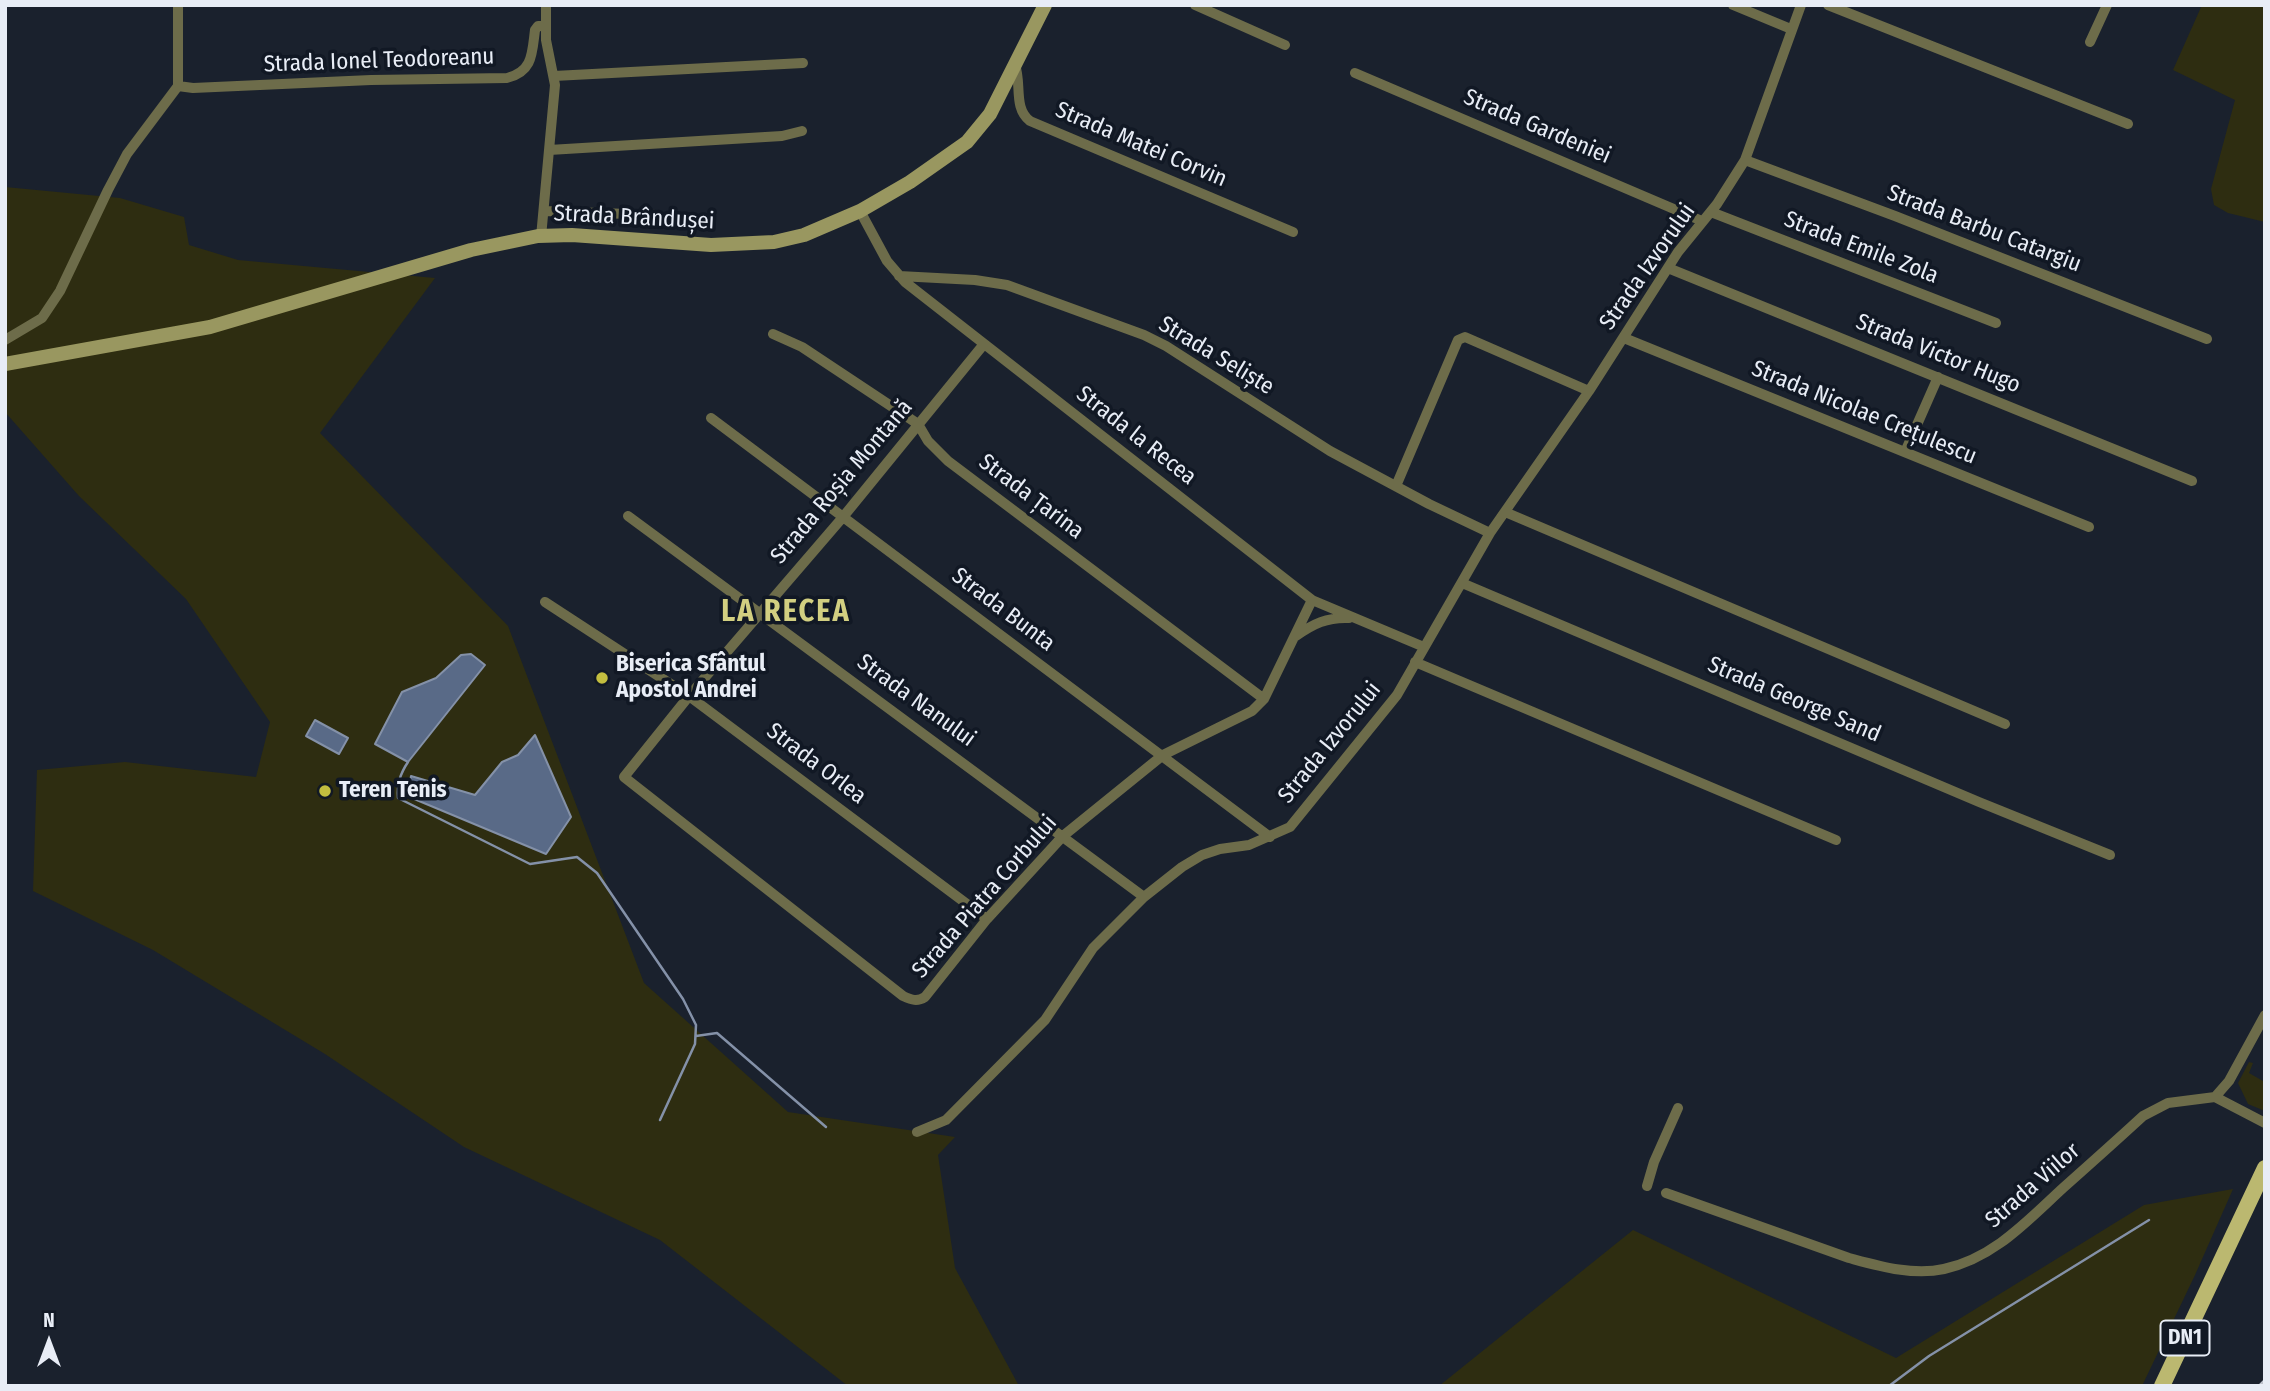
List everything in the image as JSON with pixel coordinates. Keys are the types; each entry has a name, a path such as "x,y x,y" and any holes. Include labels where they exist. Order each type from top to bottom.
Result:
{"main road":[{"name":"Strada Brândușei","path":"5,363 210,327 502,242 572,235 711,245 774,242 804,235 860,211 910,182 967,142 990,114 1045,5"},
{"name":"DN1","path":"2162,1386 2265,1168"}],"street":[{"path":"5,340 42,318 61,291 127,154 178,86 178,5"},
{"path":"544,236 555,98 545,26 546,5"},
{"path":"1195,5 1285,45"},
{"path":"1733,5 1791,29"},
{"name":"Strada Izvorului","path":"917,1132 946,1119 1045,1020 1093,948 1144,897 1202,855 1220,849 1249,845 1290,827 1397,695 1490,533 1624,338 1668,268 1711,212 1745,160 1801,5"},
{"path":"1828,5 2128,124"},
{"path":"2090,42 2107,5"},
{"name":"Strada Ionel Teodoreanu","path":"178,86 193,88 371,80 506,78 518,75 526,67 532,57 535,30 538,26 545,26"},
{"path":"554,76 803,62"},
{"name":"Strada Matei Corvin","path":"1015,65 1020,107 1023,115 1030,121 1293,232"},
{"name":"Strada Gardeniei","path":"1355,73 1702,221"},
{"path":"549,150 782,136 802,131"},
{"name":"Strada Barbu Catargiu","path":"1745,160 2207,339"},
{"name":"Strada la Recea","path":"860,211 887,261 899,276 1312,600 1424,647"},
{"name":"Strada Emile Zola","path":"1711,212 1996,323"},
{"path":"544,214 656,215"},
{"name":"Strada Victor Hugo","path":"1668,268 2192,481"},
{"name":"Strada Seliște","path":"899,276 975,280 1007,285 1144,335 1166,346 1330,452 1490,533"},
{"name":"Strada Țarina","path":"773,334 802,347 918,424 928,441 948,461 1264,699"},
{"path":"1396,486 1458,340 1465,337 1588,391"},
{"name":"Strada Nicolae Crețulescu","path":"1624,338 2089,527"},
{"name":"Strada Roșia Montană","path":"624,777 689,696 843,517 984,344"},
{"path":"1905,452 1938,377"},
{"name":"Strada Bunta","path":"711,418 1270,837"},
{"path":"1505,512 2005,724"},
{"name":"Strada Nanului","path":"628,516 1144,897"},
{"name":"Strada George Sand","path":"1462,583 2110,855"},
{"name":"Strada Piatra Corbului","path":"624,777 903,996 920,1000 1063,836 1163,755 1252,711 1264,699 1312,600"},
{"name":"Strada Orlea","path":"545,602 689,696 988,919"},
{"path":"1294,638 1311,625 1323,621 1357,619"},
{"path":"1415,662 1836,840"},
{"path":"2265,1015 2229,1081 2215,1097 2265,1123"},
{"name":"Strada Viilor","path":"1667,1193 1849,1258 1915,1271 1942,1269 1964,1263 2007,1240 2143,1116 2168,1103 2215,1097"},
{"path":"1647,1186 1654,1162 1678,1108"}],"shaded area":[{"path":"2202,5 2265,5 2265,222 2228,213 2214,205 2211,189 2235,100 2173,70"},
{"path":"5,187 120,198 184,217 189,245 238,260 435,278 320,433 508,626 644,983 788,1112 955,1137 938,1155 955,1268 1019,1386 848,1386 660,1240 464,1147 325,1054 153,950 33,891 37,770 125,762 256,777 270,722 186,599 79,496 5,412"},
{"path":"2249,1062 2253,1063 2249,1073 2263,1081 2265,1079 2265,1111 2248,1104 2238,1083"},
{"path":"2233,1189 2142,1386 1439,1386 1633,1230 1896,1358 2144,1205"}],"water":[{"path":"471,654 485,665 408,762 375,744 402,692 436,678 461,655"},
{"path":"315,720 348,738 339,754 306,736"},
{"path":"535,735 571,817 546,854 407,796 411,776 475,795 502,762 518,755"}],"waterway":[{"path":"408,762 400,779 398,798 530,864 577,857 597,873 683,999 696,1025 695,1044 660,1120"},
{"path":"696,1036 717,1033 826,1127"},
{"path":"1889,1386 1929,1356 2149,1220"}],"railway":[{"path":"2259,1386 2265,1380"}],"place":[{"name":"Biserica Sfântul Apostol Andrei","path":"602,678"},
{"name":"Teren Tenis","path":"325,791"}],"district":[{"name":"LA RECEA","path":"786,613"}]}
